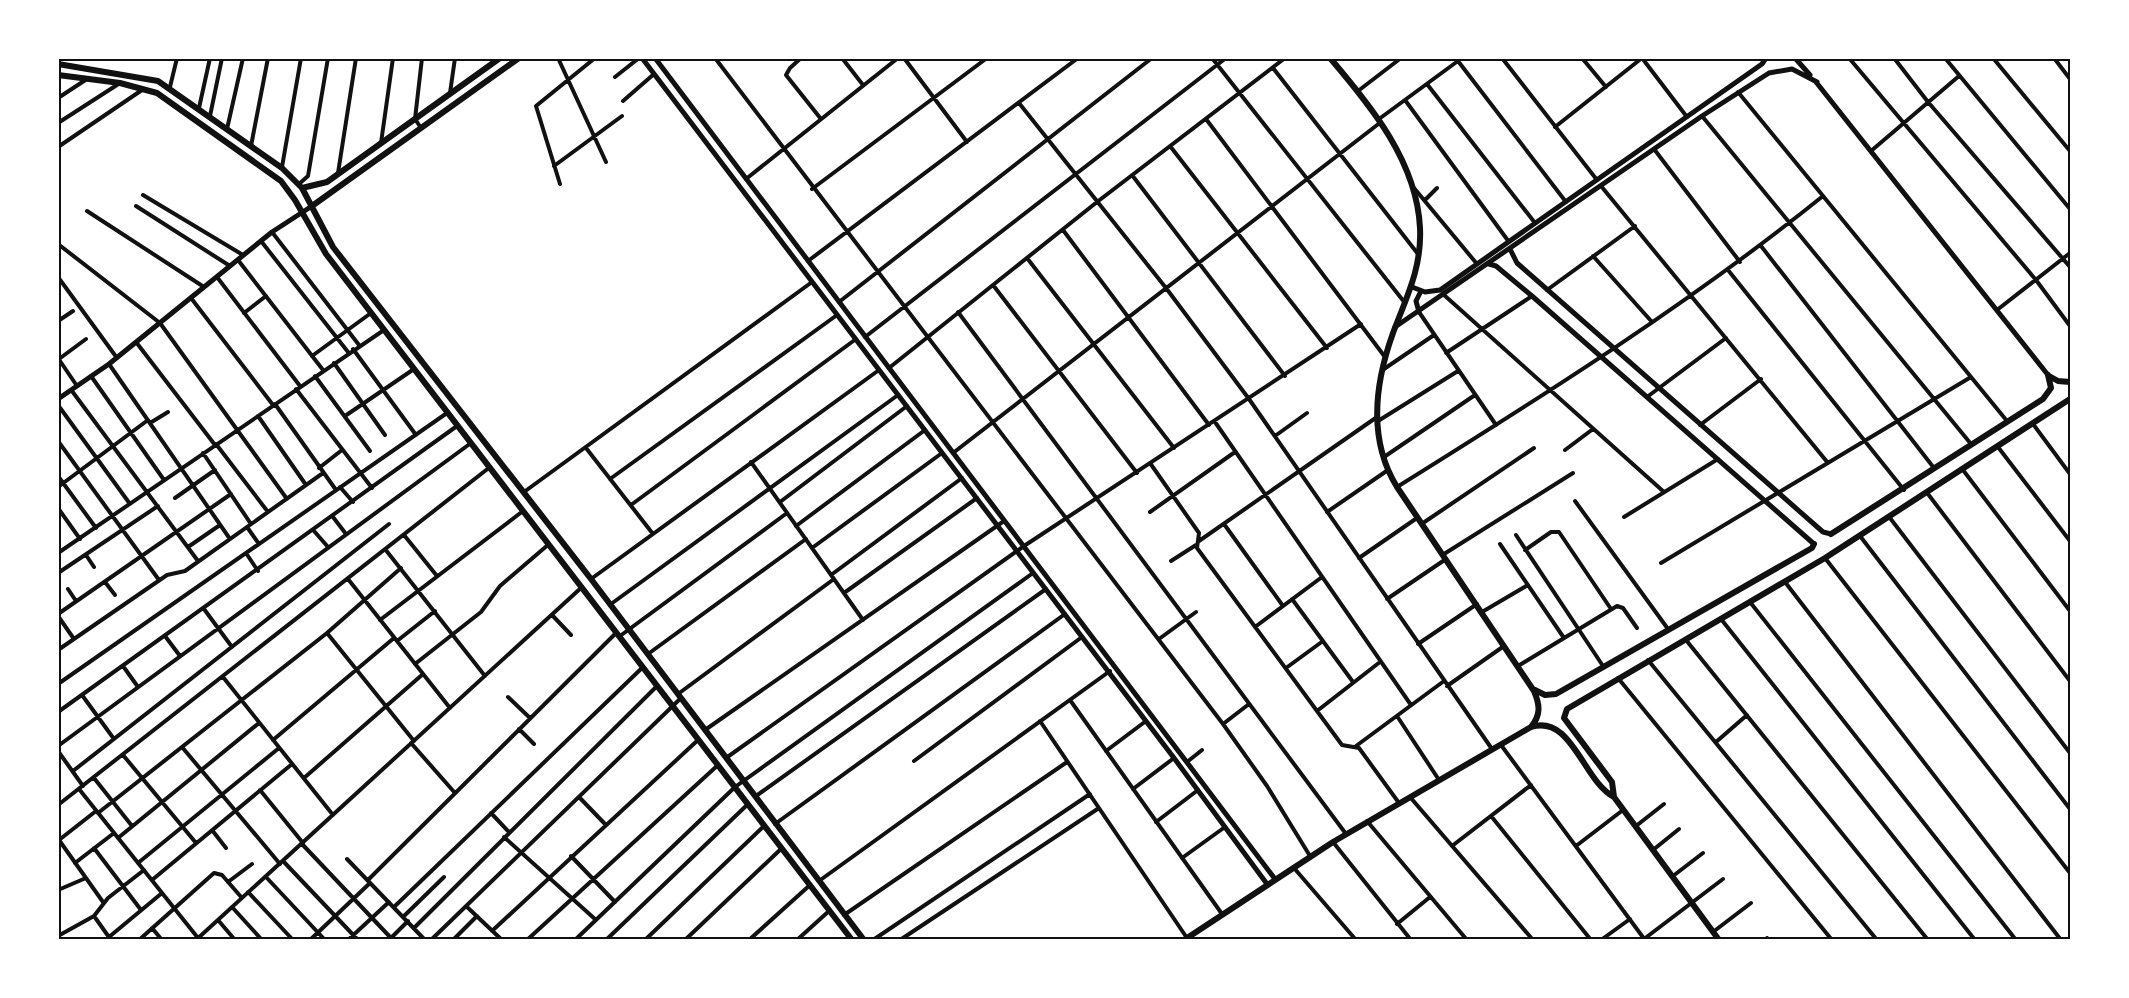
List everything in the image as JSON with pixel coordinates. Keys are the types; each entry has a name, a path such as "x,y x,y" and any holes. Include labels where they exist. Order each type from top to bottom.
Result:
{"main road":[{"path":"312,206 519,58"},
{"path":"300,186 319,185 338,173 498,59"},
{"path":"1334,60 1380,121 1403,162 1419,214 1419,256 1412,287 1395,327 1383,369 1377,419 1383,458 1397,487 1532,687 1539,704 1538,716 1531,727"},
{"path":"58,64 145,77 170,87 282,168 300,186 333,247 591,579 864,939"},
{"path":"82,67 84,78"},
{"path":"58,75 145,88 168,100 281,181 326,254 370,313 851,939"},
{"path":"228,142 234,133"},
{"path":"2048,375 2058,381 2070,382"},
{"path":"1831,534 1904,490 2043,399 2051,388 2048,375"},
{"path":"2043,399 2052,412"},
{"path":"1614,797 1612,782 1565,720 1564,714 1567,709 1617,677 1785,582 1890,518 2070,399"},
{"path":"505,486 513,479"},
{"path":"1532,687 1545,695 1556,694 1812,548 1814,544"},
{"path":"1186,939 1293,867 1367,821 1531,727 1545,724 1555,727 1604,789 1614,797 1719,939"}],"street":[{"path":"170,87 177,58"},
{"path":"199,108 210,58"},
{"path":"210,116 222,58"},
{"path":"227,129 243,58"},
{"path":"251,146 268,58"},
{"path":"282,168 301,58"},
{"path":"300,186 308,176 328,58"},
{"path":"338,173 356,58"},
{"path":"381,143 393,58"},
{"path":"421,128 415,119 422,58"},
{"path":"450,94 455,58"},
{"path":"558,58 606,162"},
{"path":"560,184 536,110 537,105 595,58"},
{"path":"615,77 641,58 654,74 1046,588 1267,884"},
{"path":"655,58 1275,879"},
{"path":"715,58 782,150 1223,724 1267,786 1310,856"},
{"path":"801,58 786,75 821,119"},
{"path":"842,58 863,85"},
{"path":"746,178 898,58"},
{"path":"904,58 967,142"},
{"path":"812,189 987,58"},
{"path":"808,261 1078,58"},
{"path":"839,302 1152,58"},
{"path":"1212,58 1405,304"},
{"path":"865,337 1226,58"},
{"path":"889,368 1097,202 1285,58"},
{"path":"1358,91 1401,58"},
{"path":"1502,58 1597,180"},
{"path":"1582,58 1606,87"},
{"path":"1412,287 1421,291 1440,290 1762,64 1766,58"},
{"path":"1795,58 1817,82 2048,375"},
{"path":"1849,58 1902,124 2036,280 2070,326"},
{"path":"1894,58 1928,102 2070,267"},
{"path":"1945,58 2070,209"},
{"path":"1993,58 2070,151"},
{"path":"2054,58 2070,79"},
{"path":"1555,127 1642,59 1687,117"},
{"path":"953,453 1405,100 1460,60 1566,202"},
{"path":"1273,68 1419,256"},
{"path":"1395,327 1738,92 1781,69 1797,70 1817,82"},
{"path":"623,101 654,74"},
{"path":"1871,151 1959,76"},
{"path":"58,98 84,78"},
{"path":"58,123 120,83"},
{"path":"1427,84 1535,223"},
{"path":"58,147 145,88"},
{"path":"1738,92 2007,421"},
{"path":"1405,100 1509,242"},
{"path":"1019,103 1166,288 1249,399 1492,749"},
{"path":"554,166 622,116"},
{"path":"1702,116 1971,445"},
{"path":"1206,119 1386,358"},
{"path":"1170,146 1327,348"},
{"path":"1654,149 1740,262"},
{"path":"1132,175 1285,376"},
{"path":"1410,183 1477,264"},
{"path":"1601,186 1828,463"},
{"path":"1425,200 1437,189"},
{"path":"143,195 241,257 266,296 323,370"},
{"path":"1397,487 1692,296 1761,246 1823,196"},
{"path":"136,206 230,266"},
{"path":"58,399 117,358 272,232 312,206"},
{"path":"87,211 204,287"},
{"path":"1547,290 1635,226"},
{"path":"1063,230 1209,425"},
{"path":"272,232 359,345"},
{"path":"261,241 348,352"},
{"path":"58,244 160,323 287,499"},
{"path":"1761,246 1935,468"},
{"path":"1510,249 1517,263 1658,389 1823,532 1831,534"},
{"path":"1996,310 2070,253"},
{"path":"1593,256 1652,322"},
{"path":"1027,258 1174,448"},
{"path":"1489,264 1496,266 1532,296 1814,544"},
{"path":"1728,270 1904,490"},
{"path":"58,277 117,358"},
{"path":"217,277 372,488"},
{"path":"523,492 812,282"},
{"path":"993,285 1137,472"},
{"path":"823,296 830,291"},
{"path":"1421,291 1416,302 1419,312 1496,425"},
{"path":"1444,295 1664,492"},
{"path":"244,313 266,296"},
{"path":"1446,353 1532,296"},
{"path":"191,298 274,404 319,468 353,502"},
{"path":"58,321 73,311"},
{"path":"958,312 1346,834"},
{"path":"312,356 370,313"},
{"path":"610,479 837,315"},
{"path":"726,758 1024,546 1361,324"},
{"path":"59,552 348,352 384,330"},
{"path":"1383,369 1434,335"},
{"path":"1647,397 1726,338"},
{"path":"86,339 59,359 74,389 198,561"},
{"path":"631,505 856,339"},
{"path":"136,342 268,512"},
{"path":"353,349 416,435"},
{"path":"334,363 385,435"},
{"path":"109,364 230,539"},
{"path":"345,416 414,369"},
{"path":"591,579 879,370"},
{"path":"1171,561 1299,470 1377,419 1458,371"},
{"path":"91,376 164,480"},
{"path":"315,376 370,451"},
{"path":"1661,563 1971,377"},
{"path":"1700,425 1761,379"},
{"path":"610,605 898,395"},
{"path":"1383,458 1475,395"},
{"path":"58,405 130,504"},
{"path":"780,502 907,406"},
{"path":"58,487 131,433 168,412"},
{"path":"58,684 447,413"},
{"path":"1275,436 1307,413"},
{"path":"258,416 306,486"},
{"path":"1215,422 1411,705"},
{"path":"2033,424 2070,474"},
{"path":"58,712 314,531 457,426"},
{"path":"1565,450 1593,429"},
{"path":"796,526 925,430"},
{"path":"58,441 159,580"},
{"path":"471,443 138,687 58,749 97,812 199,938 582,587"},
{"path":"1998,447 2070,541"},
{"path":"586,448 653,534"},
{"path":"1359,558 1534,448"},
{"path":"319,468 342,450"},
{"path":"1150,512 1236,452"},
{"path":"203,453 231,494 259,544"},
{"path":"812,548 942,453"},
{"path":"1624,517 1718,458"},
{"path":"751,462 863,620"},
{"path":"1150,463 1200,534 1196,544"},
{"path":"58,805 490,467"},
{"path":"175,498 215,470"},
{"path":"1328,512 1388,470"},
{"path":"1963,470 2070,611"},
{"path":"58,650 159,580 172,572 185,571 323,473"},
{"path":"1387,599 1445,556 1573,473"},
{"path":"58,476 96,528"},
{"path":"431,939 673,706 679,696 962,478"},
{"path":"74,639 58,615 231,494"},
{"path":"1928,494 2070,681"},
{"path":"844,593 977,498"},
{"path":"1575,501 1669,630"},
{"path":"58,573 158,506"},
{"path":"58,508 80,538"},
{"path":"380,620 524,511"},
{"path":"310,939 354,898 530,718 618,634 629,629 788,513"},
{"path":"333,517 346,534"},
{"path":"1890,518 2070,753"},
{"path":"705,730 1004,521"},
{"path":"1224,523 1283,606"},
{"path":"188,547 220,525"},
{"path":"73,771 389,525"},
{"path":"314,531 328,548"},
{"path":"1525,550 1551,532 1559,532 1611,609"},
{"path":"404,535 436,576"},
{"path":"1516,535 1604,666"},
{"path":"1860,536 2070,809"},
{"path":"648,654 806,539"},
{"path":"415,664 481,612 500,586 549,544"},
{"path":"1196,544 1342,745 1356,746 1444,681"},
{"path":"1500,544 1564,639"},
{"path":"385,549 485,676"},
{"path":"246,554 258,571"},
{"path":"86,555 94,567"},
{"path":"1825,558 2070,873"},
{"path":"103,903 60,838 143,778 327,633 401,568"},
{"path":"575,939 735,787 1034,573"},
{"path":"1255,627 1322,577"},
{"path":"348,579 450,708"},
{"path":"105,582 115,595"},
{"path":"1785,582 2061,939"},
{"path":"1482,612 1528,585"},
{"path":"755,796 1046,588"},
{"path":"68,590 76,601"},
{"path":"1292,599 1353,682"},
{"path":"1750,602 2016,939"},
{"path":"1418,644 1477,604"},
{"path":"1518,666 1611,609 1620,606 1637,628"},
{"path":"204,609 232,647"},
{"path":"273,740 357,669 435,611"},
{"path":"1159,639 1196,612"},
{"path":"775,824 1065,614"},
{"path":"552,615 571,635"},
{"path":"1721,619 1975,939"},
{"path":"327,633 455,793"},
{"path":"165,636 180,656"},
{"path":"914,761 1083,637"},
{"path":"1685,639 1928,939"},
{"path":"1286,668 1323,641"},
{"path":"1447,686 1505,646"},
{"path":"1648,659 1877,939"},
{"path":"1317,711 1380,662"},
{"path":"123,666 138,687"},
{"path":"393,907 643,667"},
{"path":"819,881 1115,667"},
{"path":"303,778 423,674"},
{"path":"223,677 333,815"},
{"path":"1617,677 1832,939"},
{"path":"414,928 657,685"},
{"path":"82,695 114,739"},
{"path":"508,698 530,718"},
{"path":"1070,700 1222,914"},
{"path":"1223,724 1249,704"},
{"path":"1716,742 1747,715"},
{"path":"1397,716 1439,780"},
{"path":"1106,751 1146,721"},
{"path":"1040,722 1186,939"},
{"path":"118,838 259,723"},
{"path":"519,729 534,744"},
{"path":"492,931 699,740"},
{"path":"1501,745 1644,939 1724,879"},
{"path":"1356,746 1399,803"},
{"path":"182,747 281,863 358,939"},
{"path":"138,863 279,748"},
{"path":"1187,762 1202,750"},
{"path":"123,755 196,843"},
{"path":"1133,789 1174,758"},
{"path":"844,915 1067,762"},
{"path":"152,880 292,764"},
{"path":"527,939 718,765"},
{"path":"94,778 132,826"},
{"path":"1452,846 1531,785"},
{"path":"260,790 302,844 390,939 408,921"},
{"path":"1156,822 1198,790"},
{"path":"873,939 1089,794"},
{"path":"579,797 605,825"},
{"path":"1409,797 1533,939"},
{"path":"606,939 748,804"},
{"path":"1635,826 1664,804"},
{"path":"900,939 1099,808"},
{"path":"1576,846 1623,810"},
{"path":"492,813 509,832"},
{"path":"1491,816 1591,939"},
{"path":"1367,821 1467,939"},
{"path":"645,939 764,826"},
{"path":"1182,858 1225,826"},
{"path":"1653,850 1679,829"},
{"path":"212,830 226,848"},
{"path":"75,863 114,832"},
{"path":"504,837 596,920"},
{"path":"1333,842 1411,939"},
{"path":"94,848 141,910"},
{"path":"685,939 782,848"},
{"path":"1672,876 1703,853"},
{"path":"571,856 615,902"},
{"path":"347,859 423,939"},
{"path":"228,882 252,864"},
{"path":"1293,867 1356,939"},
{"path":"59,937 94,916 103,903 144,870"},
{"path":"139,939 214,873 222,875 242,898"},
{"path":"266,877 324,939"},
{"path":"403,917 444,877"},
{"path":"58,890 86,878"},
{"path":"749,939 810,885"},
{"path":"248,892 293,939"},
{"path":"94,916 110,938 162,893"},
{"path":"1397,924 1430,897"},
{"path":"348,939 389,902"},
{"path":"1713,932 1751,903"},
{"path":"466,906 498,938"},
{"path":"232,907 262,939"},
{"path":"797,939 829,911"},
{"path":"453,939 477,916"},
{"path":"1601,939 1630,919"},
{"path":"218,920 235,939"},
{"path":"152,928 162,939"}]}
